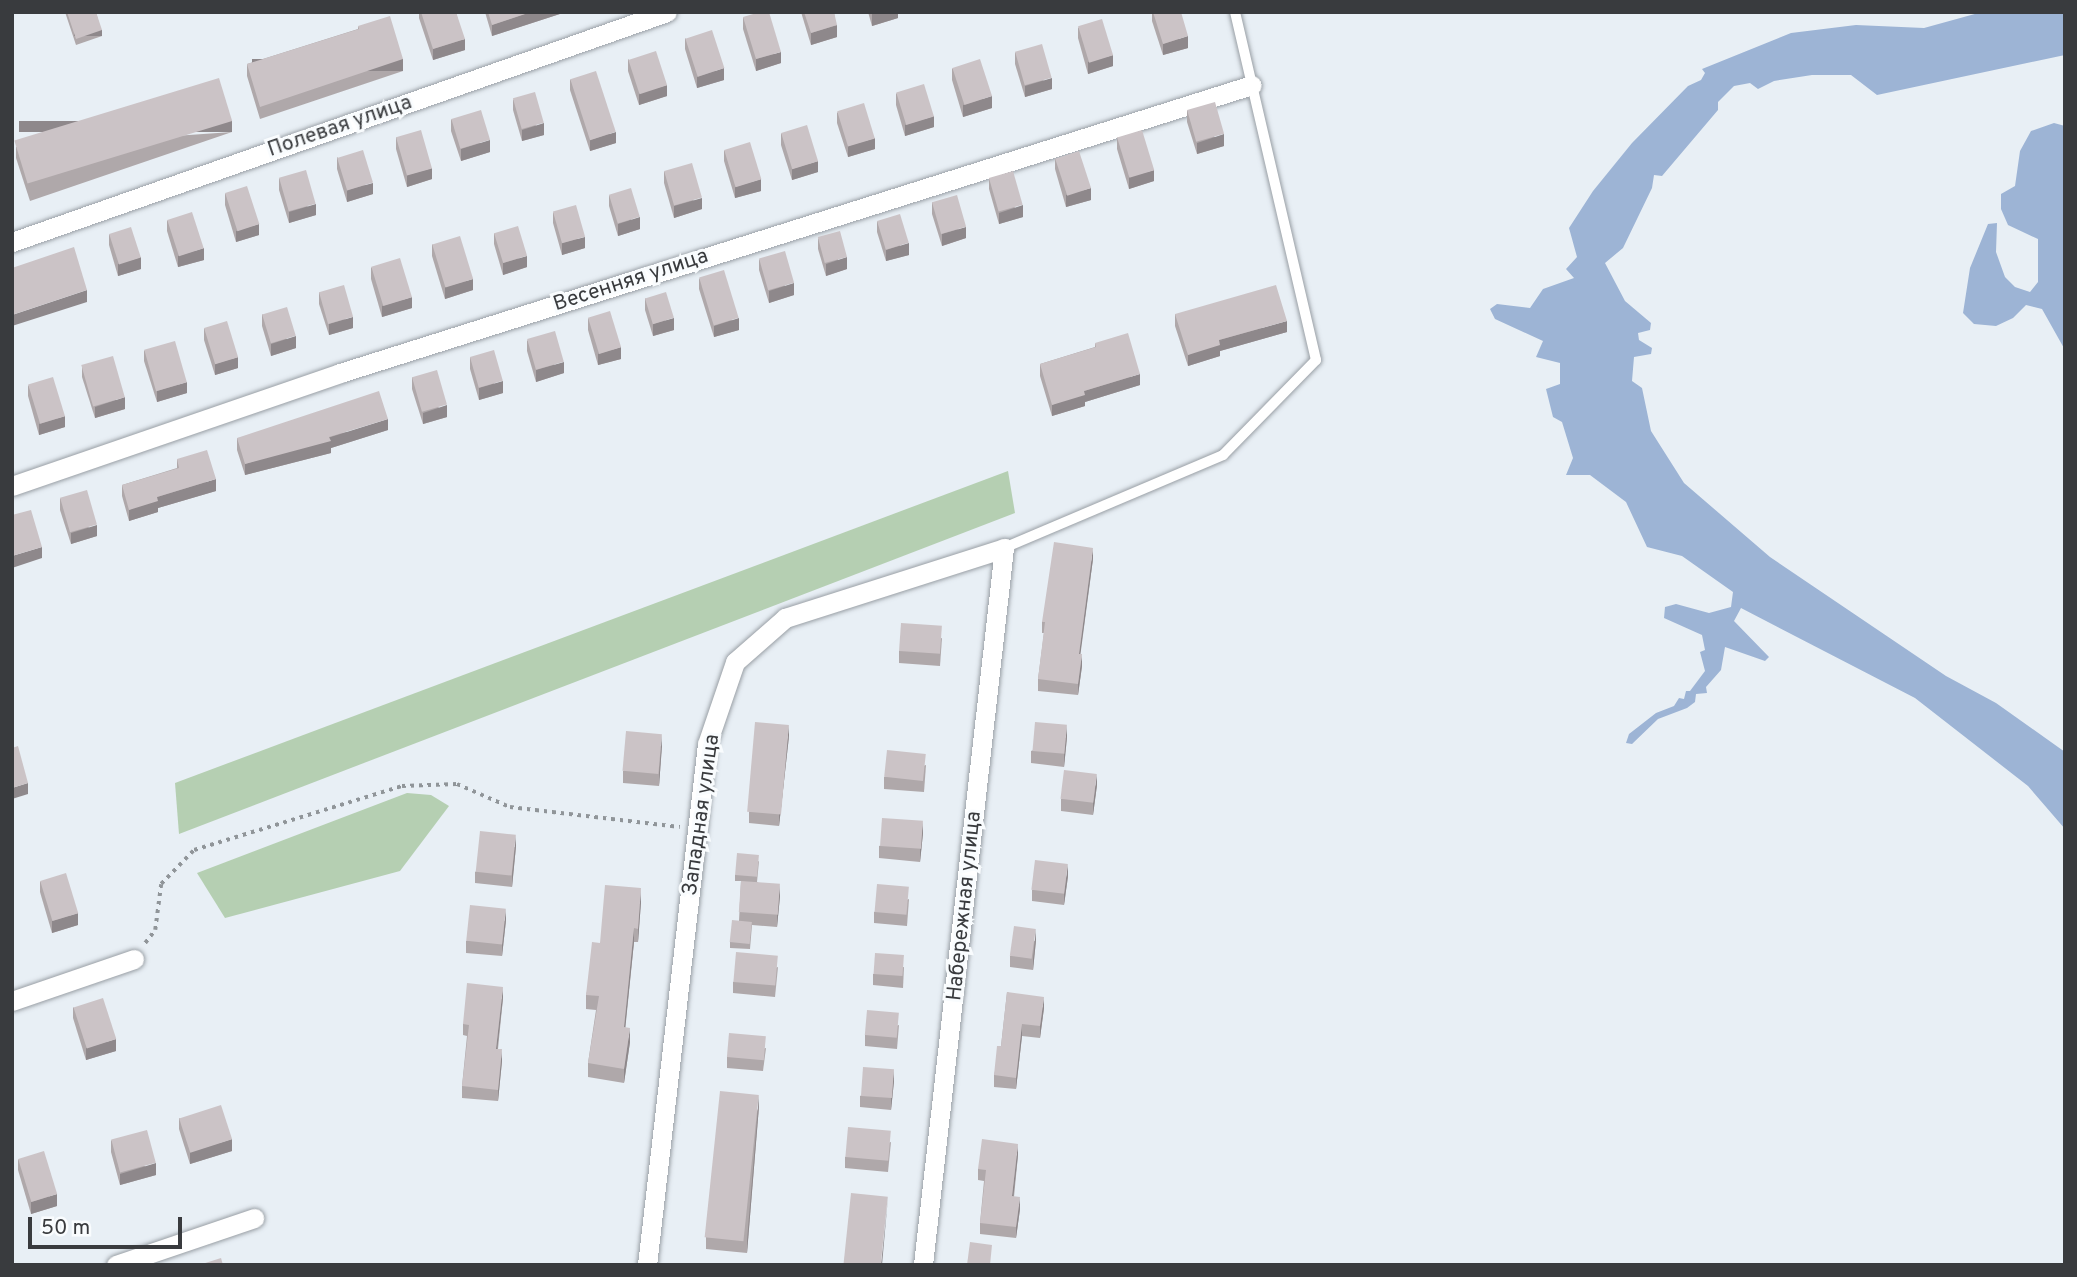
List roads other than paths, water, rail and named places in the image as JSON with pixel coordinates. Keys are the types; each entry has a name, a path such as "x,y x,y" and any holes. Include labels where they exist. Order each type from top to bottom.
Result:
{"street":[{"name":"Полевая улица","path":"12,242 667,12"},
{"name":"Весенняя улица","path":"12,486 340,373 1252,85"},
{"name":"Западная улица","path":"647,1265 707,744 735,662 785,618 1004,548"},
{"name":"Набережная улица","path":"923,1265 1004,548"},
{"path":"12,1001 134,959"},
{"path":"116,1265 254,1218"}],"lane":[{"path":"1004,548 1223,454 1316,360 1235,12"}],"water":[{"path":"1982,12 2065,12 2065,55 1877,95 1851,75 1812,75 1774,81 1758,89 1750,83 1734,86 1718,102 1718,110 1662,176 1654,175 1652,188 1623,248 1605,263 1625,301 1651,323 1650,330 1638,333 1639,340 1652,348 1651,354 1634,357 1632,381 1642,388 1651,431 1684,483 1770,557 1946,676 1996,703 2065,752 2065,829 2028,786 1915,698 1741,608 1734,621 1769,657 1765,661 1725,647 1721,670 1706,687 1707,693 1696,694 1695,702 1687,708 1658,719 1632,744 1626,743 1629,734 1656,713 1674,706 1679,698 1684,699 1686,691 1690,691 1705,671 1700,652 1705,650 1702,635 1664,618 1665,607 1676,604 1709,613 1731,607 1733,592 1682,556 1647,547 1626,502 1590,475 1566,475 1573,458 1562,422 1553,417 1546,389 1560,384 1560,363 1536,357 1543,341 1495,319 1490,309 1497,304 1530,308 1543,289 1574,278 1566,269 1577,257 1569,228 1593,191 1632,143 1688,86 1701,80 1705,73 1702,69 1791,33 1856,25 1924,28"},
{"path":"2054,123 2065,126 2065,350 2042,309 2026,305 2013,318 1996,326 1974,324 1963,313 1970,268 1988,224 1997,223 1996,252 2005,277 2015,287 2030,292 2038,282 2038,239 2008,225 2001,209 2001,194 2015,186 2020,151 2031,131"}]}
